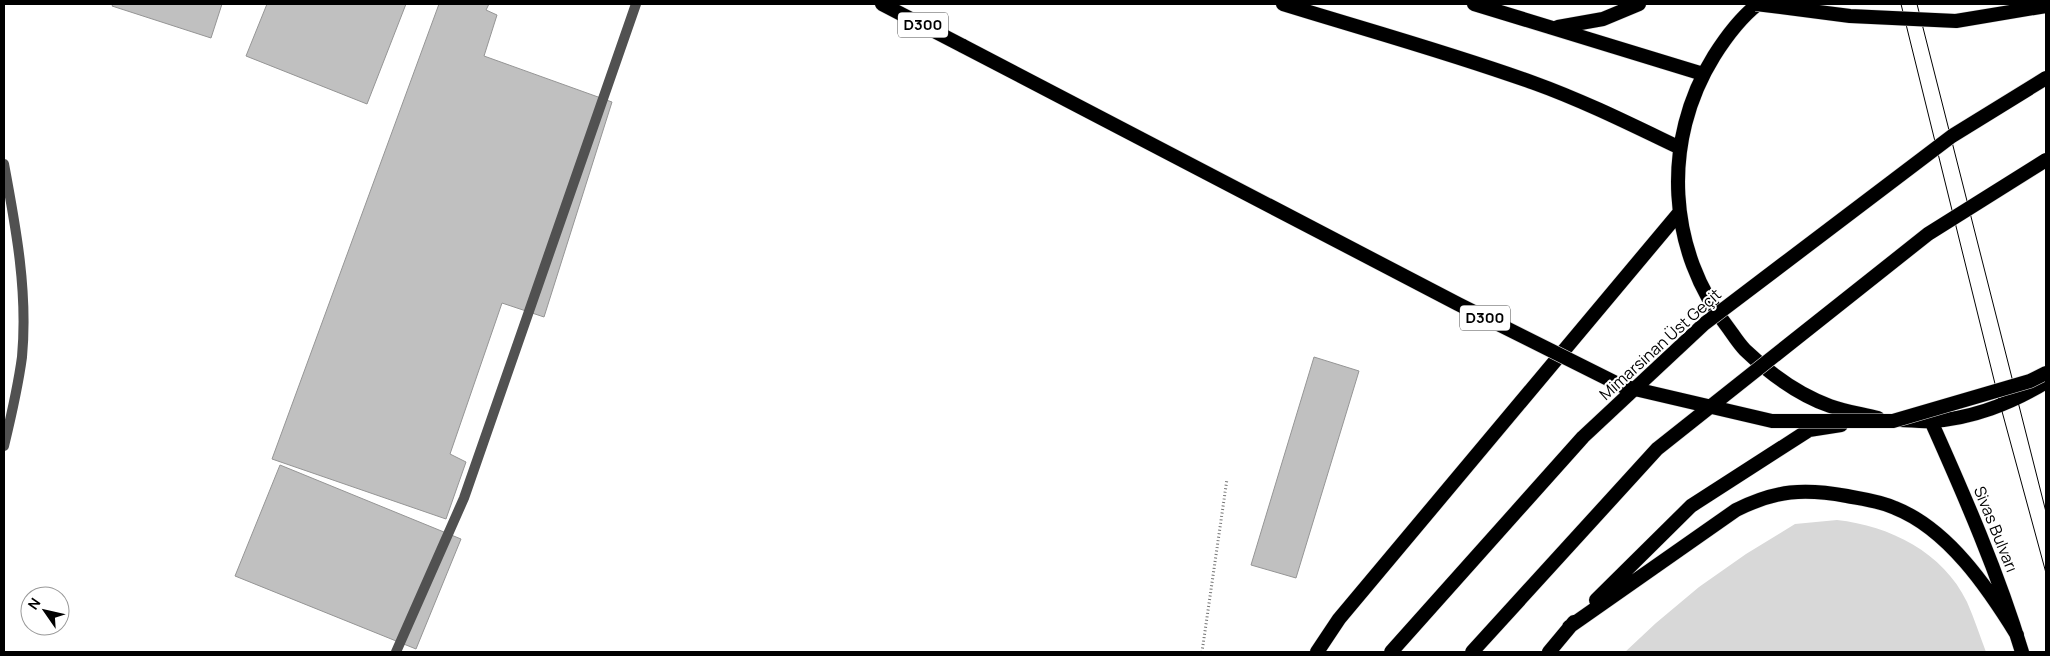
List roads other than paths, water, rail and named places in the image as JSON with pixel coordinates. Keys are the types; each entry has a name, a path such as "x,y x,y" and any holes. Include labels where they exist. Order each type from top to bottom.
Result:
{"highway":[{"name":"D300","path":"882,4 1458,304 1622,386 1772,421 1893,421 2030,381 2046,373"},
{"path":"1283,4 1472,62 1535,84 1610,114 1680,148"},
{"path":"1474,4 1703,74"},
{"path":"1553,28 1603,19 1639,4"},
{"path":"1880,419 1830,406 1784,382 1745,350 1713,309 1691,263 1679,213 1677,180 1680,148 1688,110 1703,74 1724,40 1757,4 1850,16 1956,21 2046,6"},
{"name":"Mimarsinan Üst Geçit","path":"1391,652 1583,437 1704,324 1952,136 2046,78"},
{"path":"1472,652 1657,449 1928,234 2046,160"},
{"path":"1317,652 1339,619 1679,213"},
{"path":"1549,652 1569,627 1691,506 1809,430 1880,419 1930,421 1980,412 2027,394 2046,382"},
{"name":"Sivas Bulvarı","path":"1930,421 1982,540 2022,652"},
{"path":"1569,627 1736,510 1758,499 1781,493 1815,491 1879,502 1902,511 1926,525 1969,566 1995,599 2017,635"}],"street":[{"path":"396,652 464,498 636,4"},
{"path":"4,164 19,253 24,313 22,356 16,398 4,446"}],"tram line":[{"path":"1901,4 2000,404 2046,573"},
{"path":"1917,4 2046,512"}]}
